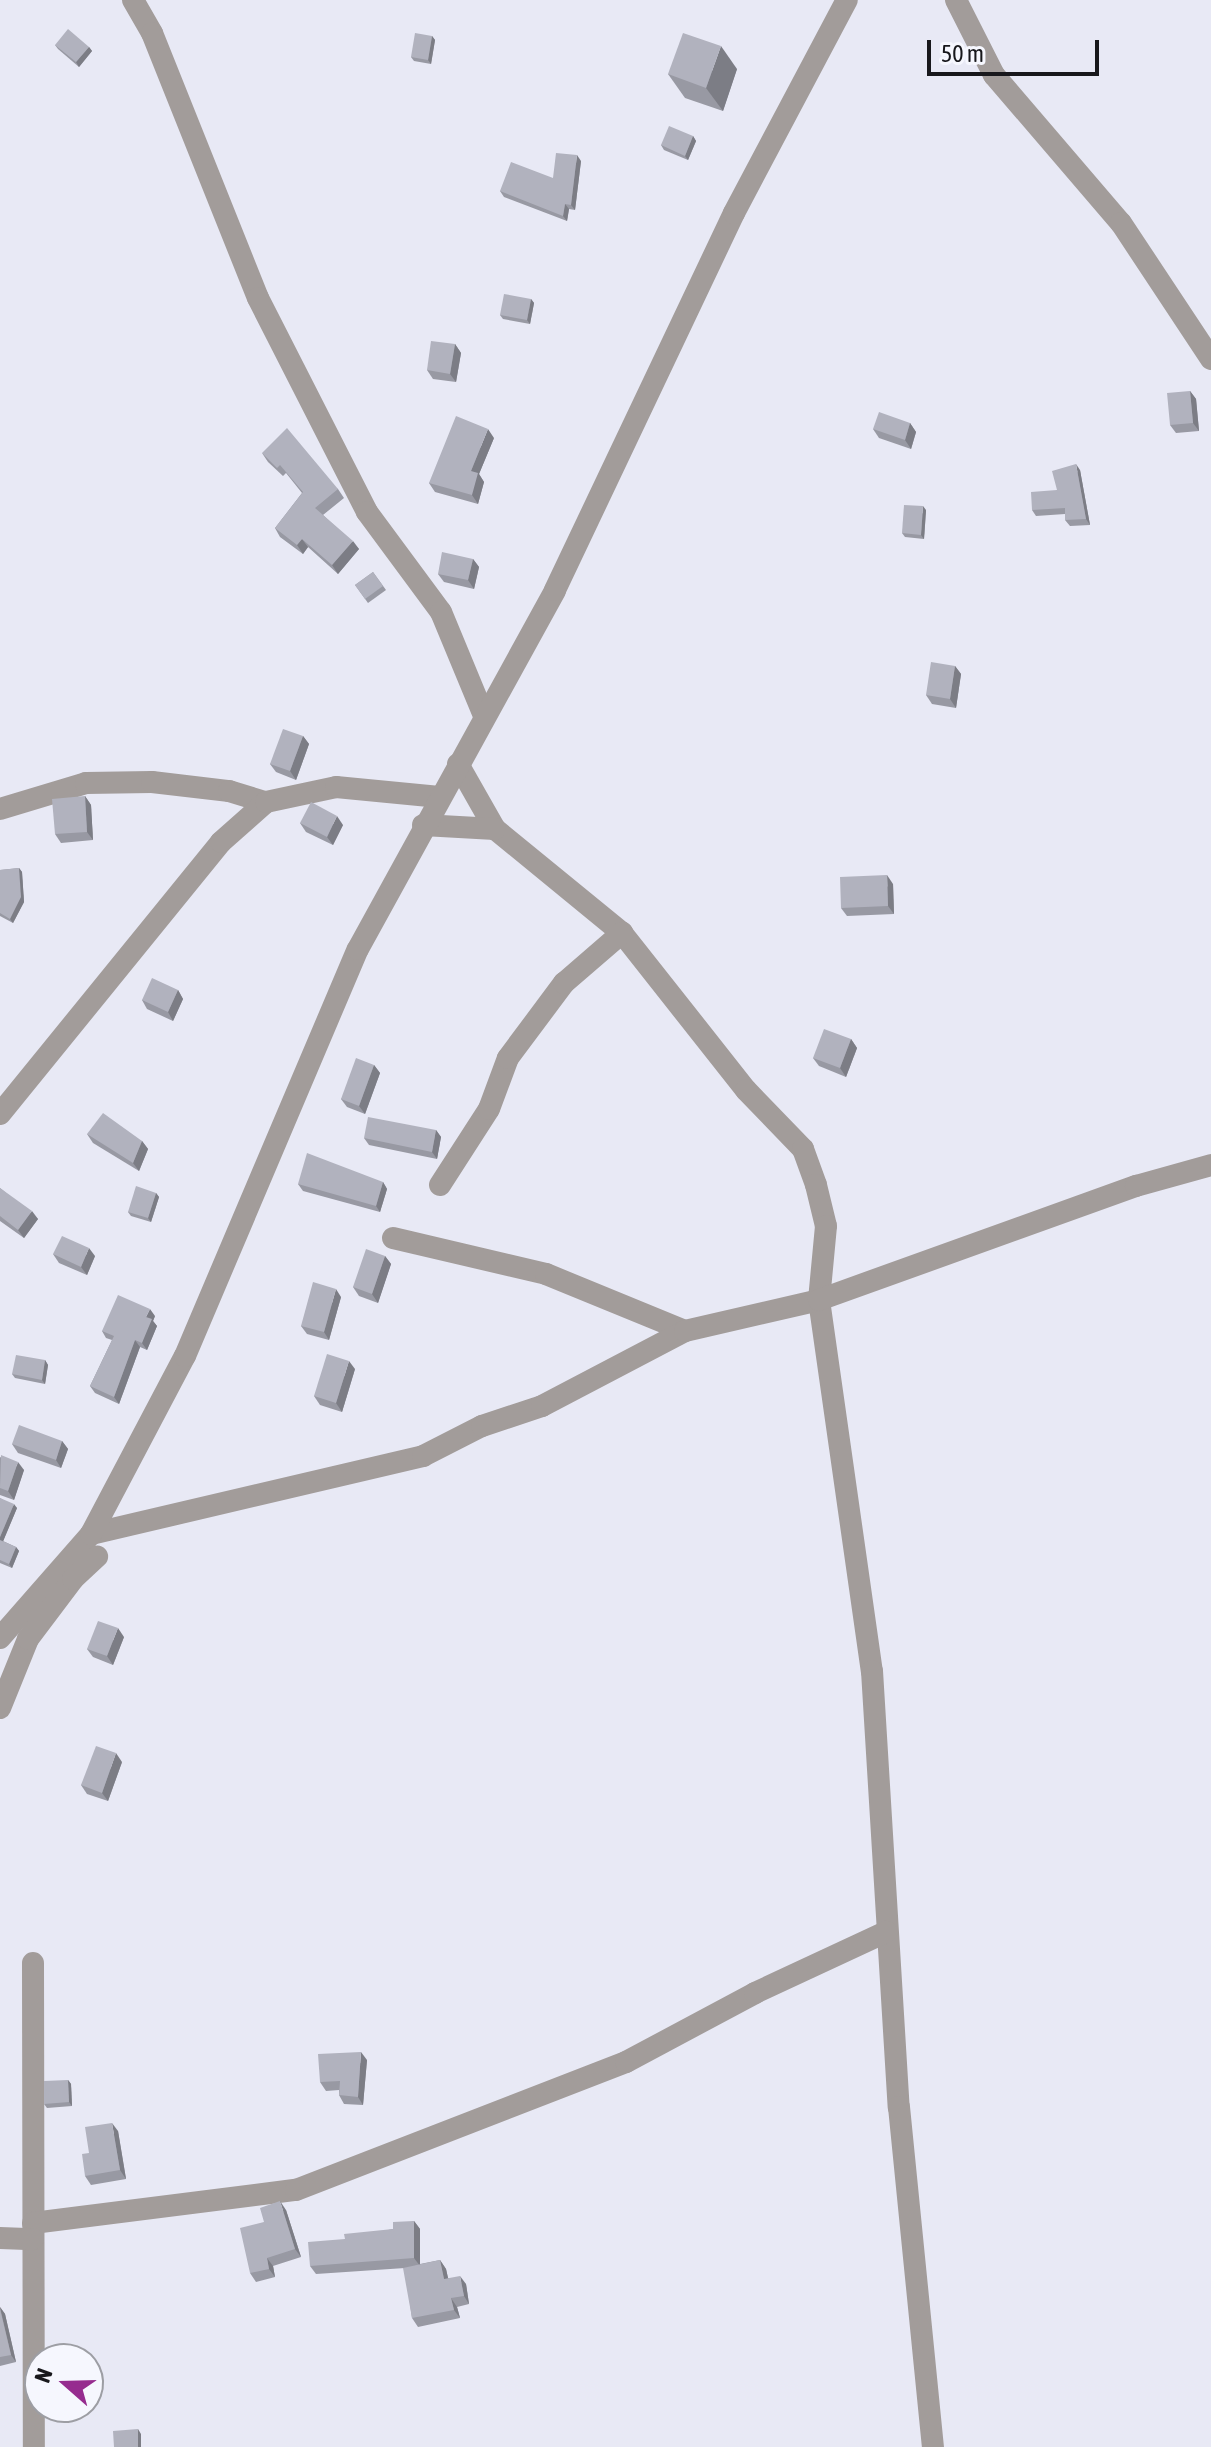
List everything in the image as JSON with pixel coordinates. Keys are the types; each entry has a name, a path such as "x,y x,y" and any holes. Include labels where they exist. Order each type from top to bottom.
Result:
{"street":[{"path":"133,0 152,33 258,298 367,512 441,612 484,716"},
{"path":"0,1638 91,1534 185,1356 358,949 423,825 555,590 734,213 847,0"},
{"path":"956,0 994,75 1104,201 1211,359"},
{"path":"458,764 495,829 622,933 746,1090 803,1149 826,1226 819,1300 872,1671 886,1932 933,2447"},
{"path":"0,809 99,783 152,782 229,791 266,802 336,787 440,797"},
{"path":"0,1114 140,948 221,842 266,802"},
{"path":"423,825 495,829"},
{"path":"440,1185 489,1109 508,1058 564,983 622,933"},
{"path":"91,1534 423,1456 482,1426 542,1406 685,1331 819,1300 1136,1186 1211,1165"},
{"path":"393,1238 546,1274 685,1331"},
{"path":"0,1708 28,1639 73,1579 97,1557"},
{"path":"0,2238 296,2190 626,2062 755,1993 886,1932"},
{"path":"33,1963 34,2447"}],"building":[{"path":"68,29 89,47 76,62 55,45"},
{"path":"415,33 432,36 428,60 411,57"},
{"path":"683,33 721,46 706,88 668,74"},
{"path":"669,126 693,136 685,156 661,145"},
{"path":"556,153 577,155 571,205 565,204 563,216 500,191 511,162 553,178"},
{"path":"504,294 531,299 527,320 500,315"},
{"path":"431,341 455,344 450,374 427,370"},
{"path":"1190,391 1193,423 1170,425 1167,393"},
{"path":"879,412 910,423 905,440 873,429"},
{"path":"456,416 488,429 471,471 478,473 472,495 429,483"},
{"path":"287,428 338,489 315,508 353,541 332,565 302,539 297,545 275,528 303,492 280,465 277,468 262,453"},
{"path":"1076,464 1086,519 1065,520 1065,508 1032,510 1031,492 1057,490 1052,471"},
{"path":"904,505 923,506 921,535 902,533"},
{"path":"442,552 473,559 468,580 438,574"},
{"path":"373,572 383,586 365,599 355,585"},
{"path":"931,662 955,666 950,699 926,695"},
{"path":"283,729 303,736 290,771 270,764"},
{"path":"85,796 87,832 55,834 52,799"},
{"path":"311,802 337,816 327,837 300,823"},
{"path":"19,868 21,897 10,919 0,913 0,870"},
{"path":"887,875 888,906 841,908 840,877"},
{"path":"152,978 178,990 168,1012 142,1000"},
{"path":"824,1029 851,1039 840,1068 813,1058"},
{"path":"356,1058 374,1065 359,1106 341,1099"},
{"path":"103,1113 142,1141 133,1163 87,1134"},
{"path":"368,1117 436,1130 432,1152 364,1138"},
{"path":"307,1153 383,1182 376,1206 298,1184"},
{"path":"136,1186 156,1193 148,1218 128,1212"},
{"path":"0,1188 32,1211 18,1230 0,1216"},
{"path":"62,1236 89,1248 81,1267 53,1254"},
{"path":"366,1249 385,1256 372,1294 353,1287"},
{"path":"313,1282 336,1289 324,1332 301,1326"},
{"path":"118,1295 150,1309 146,1317 152,1319 142,1343 135,1340 114,1397 90,1386 114,1336 102,1331"},
{"path":"327,1354 349,1361 336,1403 314,1396"},
{"path":"16,1355 45,1360 42,1380 12,1374"},
{"path":"19,1425 62,1441 56,1460 12,1444"},
{"path":"1,1455 18,1462 8,1491 0,1488"},
{"path":"0,1498 14,1504 0,1537"},
{"path":"0,1540 16,1547 9,1564 0,1560"},
{"path":"98,1621 118,1628 107,1656 87,1649"},
{"path":"96,1746 116,1753 102,1793 81,1785"},
{"path":"361,2052 358,2097 339,2095 340,2081 320,2082 318,2054"},
{"path":"68,2080 69,2102 44,2104 44,2081"},
{"path":"112,2123 120,2170 85,2176 82,2154 89,2153 85,2127"},
{"path":"280,2201 295,2249 267,2258 269,2269 250,2273 240,2228 264,2222 260,2208"},
{"path":"414,2221 414,2258 310,2266 308,2242 345,2239 344,2234 393,2229 393,2222"},
{"path":"440,2260 444,2279 460,2276 464,2296 451,2298 454,2310 412,2318 403,2268"},
{"path":"0,2309 11,2355 0,2357"},
{"path":"138,2429 138,2447 114,2447 113,2431"}]}
